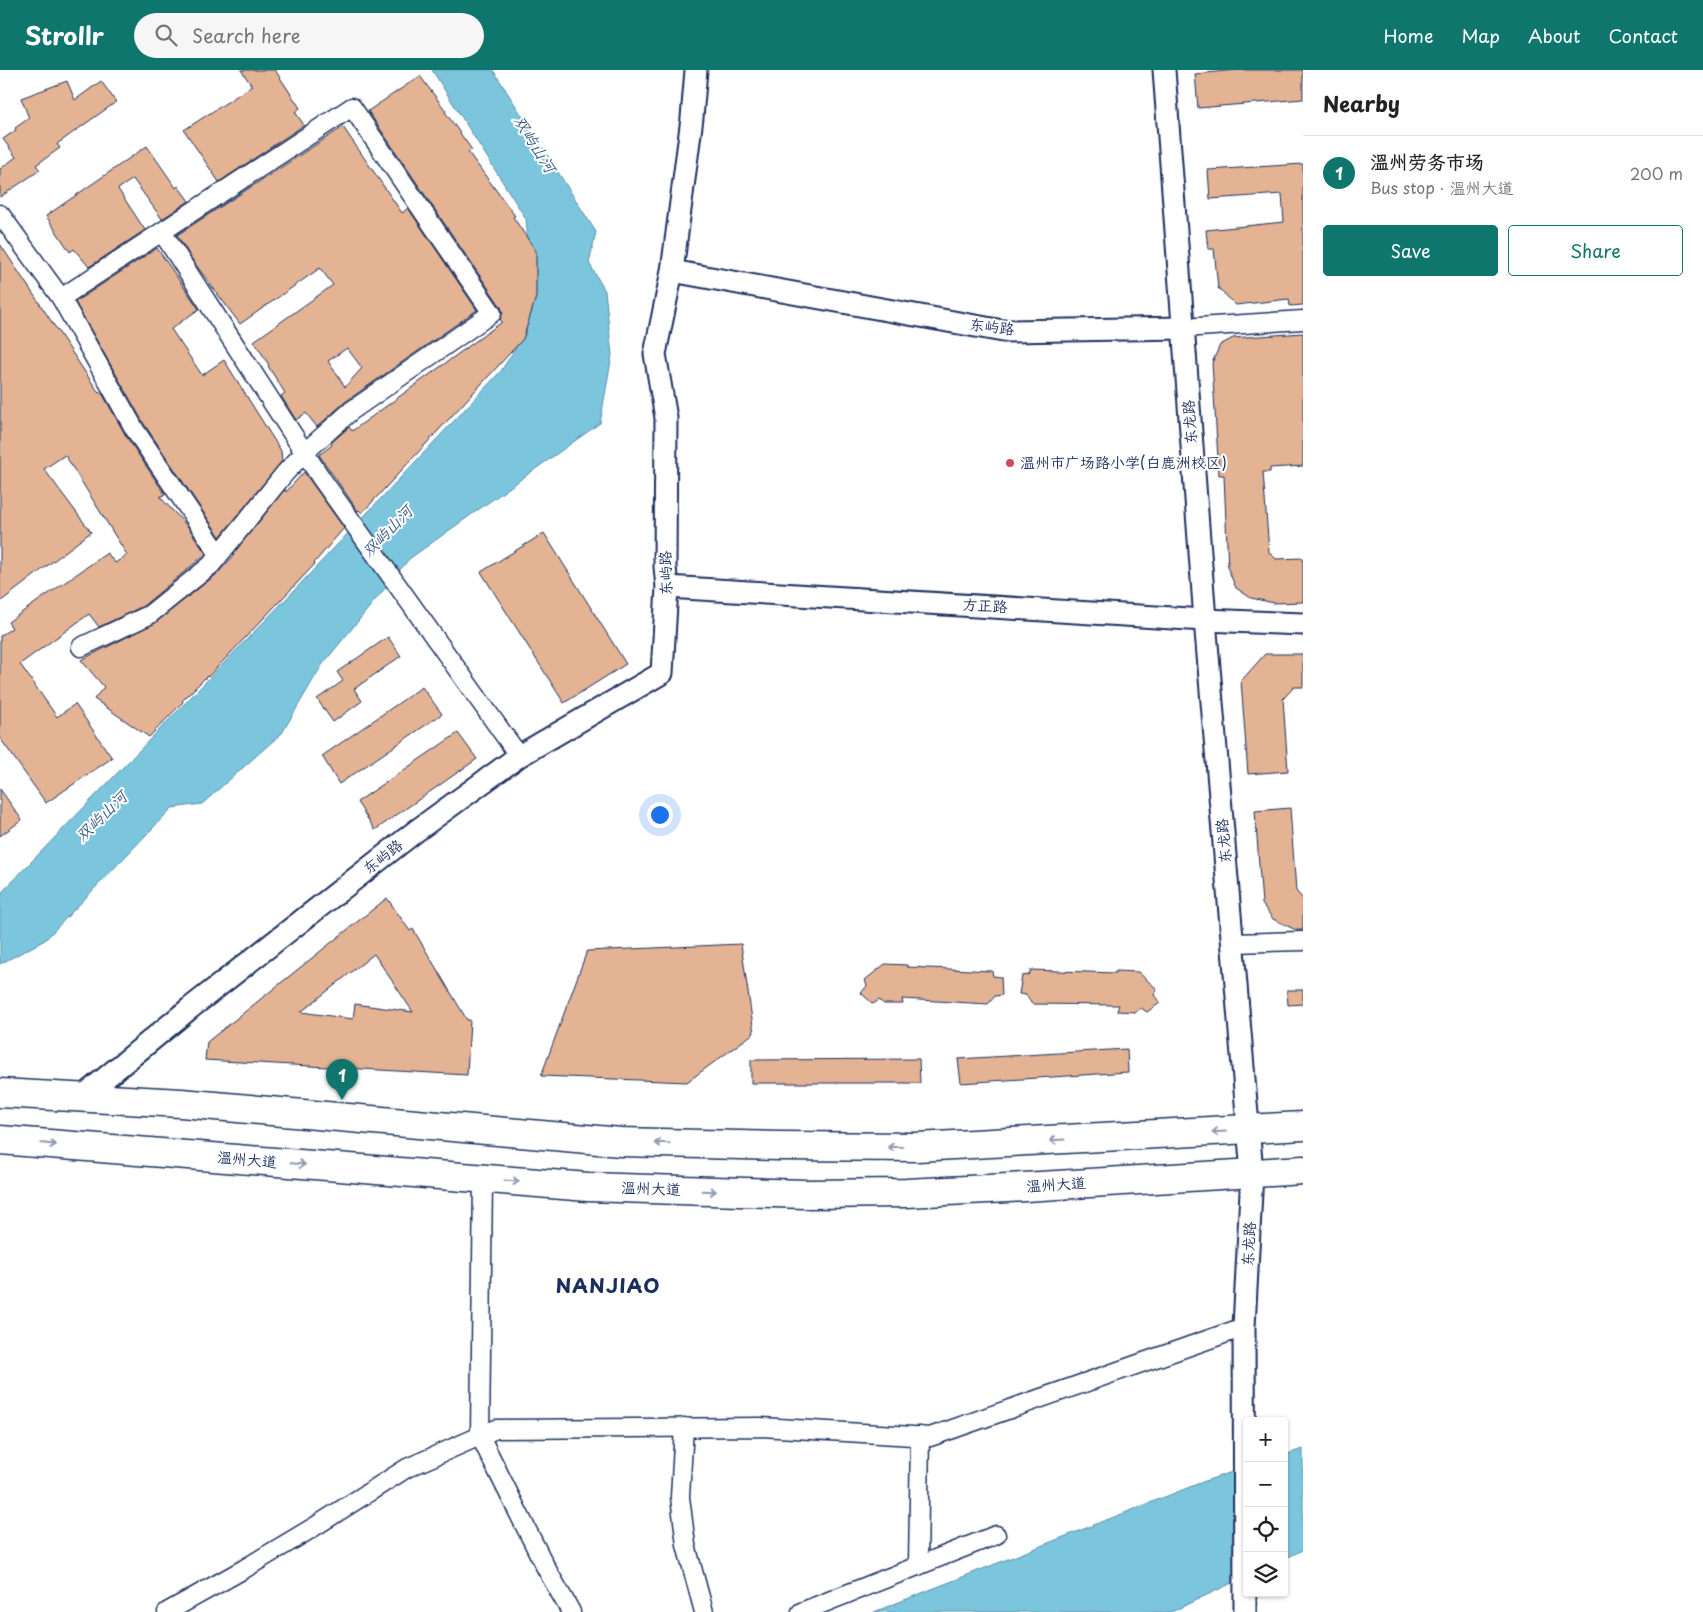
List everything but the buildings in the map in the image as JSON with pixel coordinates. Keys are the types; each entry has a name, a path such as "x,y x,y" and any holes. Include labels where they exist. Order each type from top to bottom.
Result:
{"main road":[{"path":"0,1093 190,1104 620,1142 917,1147 1303,1126"},
{"name":"温州大道","path":"0,1140 588,1186 806,1194 915,1193 1303,1170"}],"street":[{"path":"672,271 692,118 696,70"},
{"name":"东龙路","path":"1164,70 1205,620 1252,1172 1244,1327 1246,1552"},
{"path":"61,298 352,107 492,312 351,412 305,452 285,473 210,565 149,615 81,647"},
{"path":"0,214 61,298 135,430 219,554"},
{"path":"162,232 352,522 518,756"},
{"name":"东屿路","path":"81,1098 189,1009 400,843 518,756 662,673 668,587 665,568 666,418 655,354 672,271 1003,331 1183,328"},
{"path":"1183,328 1303,320"},
{"name":"方正路","path":"668,587 1205,620 1303,624"},
{"path":"1233,943 1303,942"},
{"path":"483,1178 480,1436 546,1568 571,1612"},
{"path":"167,1612 314,1527 407,1468 496,1429 761,1426 930,1437 1244,1327"},
{"path":"684,1427 680,1497 686,1545 704,1612"},
{"path":"918,1566 920,1436"},
{"path":"802,1612 996,1535"},
{"name":"东龙路","path":"1246,1597 1246,1612"}],"water":[{"name":"双屿山河","path":"432,70 493,70 596,232 589,263 605,291 612,355 600,423 409,559 322,665 282,733 202,804 172,808 45,940 0,964 0,899 3,891 287,598 501,371 526,332 531,274 526,219"},
{"path":"1303,1449 1303,1550 1288,1557 1288,1462 1288,1454"},
{"path":"1243,1468 1243,1578 1171,1612 874,1612 1205,1481"}],"place":[{"name":"温州市广场路小学(白鹿洲校区)","path":"1010,463"},
{"name":"温州劳务市场","path":"342,1100"}],"district":[{"name":"NANJIAO","path":"608,1286"}]}
